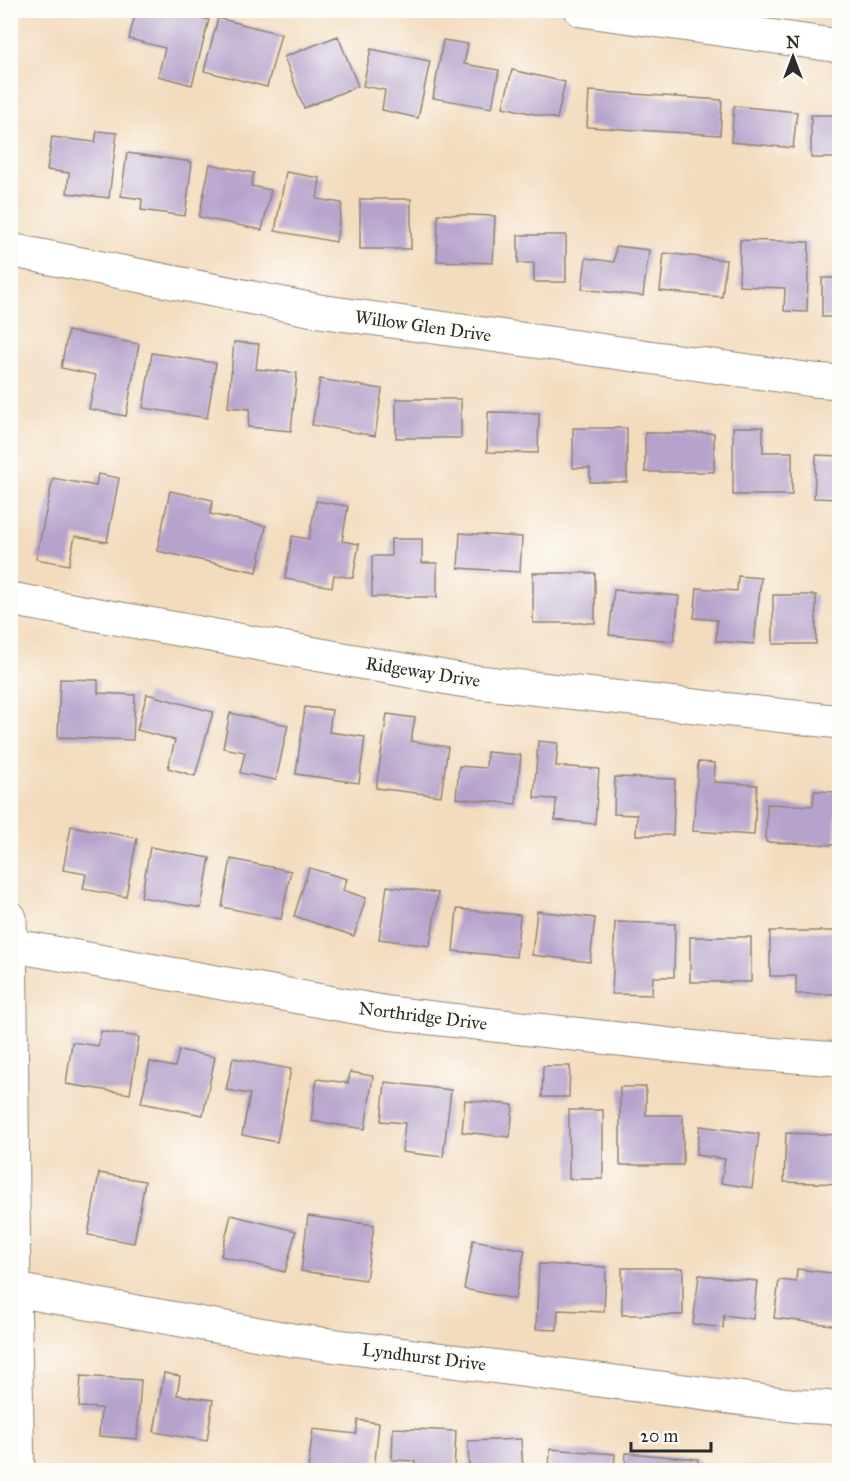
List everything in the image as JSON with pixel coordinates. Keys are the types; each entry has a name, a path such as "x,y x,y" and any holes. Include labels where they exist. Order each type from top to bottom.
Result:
{"street":[{"path":"581,10 840,46"},
{"name":"Willow Glen Drive","path":"10,250 319,311 813,381 840,382"},
{"name":"Ridgeway Drive","path":"10,599 459,680 840,722"},
{"path":"11,936 12,1290 18,1470"},
{"name":"Northridge Drive","path":"11,936 388,1013 734,1052 840,1059"},
{"name":"Lyndhurst Drive","path":"12,1290 292,1340 798,1406 840,1408"}],"building":[{"path":"136,10 173,10 209,20 192,85 158,76 165,48 129,39"},
{"path":"218,18 281,34 267,87 204,71"},
{"path":"338,36 358,86 304,108 284,57"},
{"path":"443,40 468,44 464,64 499,70 492,108 433,98"},
{"path":"371,49 430,61 418,118 382,110 385,90 363,86"},
{"path":"512,70 565,82 557,119 503,107"},
{"path":"589,91 722,100 720,135 587,127"},
{"path":"734,106 797,112 793,148 731,142"},
{"path":"811,115 840,115 840,158 811,158"},
{"path":"97,131 117,133 109,198 67,193 69,173 47,170 52,137 95,142"},
{"path":"127,153 192,162 185,216 141,210 142,199 121,196"},
{"path":"210,164 254,173 251,186 271,190 262,230 199,217"},
{"path":"286,172 320,178 317,199 342,203 336,242 275,231"},
{"path":"360,199 411,199 411,249 360,249"},
{"path":"438,214 495,216 493,263 437,261"},
{"path":"518,235 566,235 566,282 534,282 534,263 518,263"},
{"path":"740,240 809,242 807,312 784,311 785,288 739,286"},
{"path":"616,246 649,250 643,296 582,289 586,258 614,262"},
{"path":"664,253 726,260 722,297 660,291"},
{"path":"822,278 840,278 840,317 822,317"},
{"path":"68,331 139,344 126,416 89,409 96,375 61,368"},
{"path":"234,342 259,344 256,369 297,373 291,431 248,427 250,409 228,407"},
{"path":"152,353 216,363 207,418 143,408"},
{"path":"320,379 382,389 375,436 312,425"},
{"path":"396,399 461,399 461,438 396,438"},
{"path":"488,412 539,413 538,453 487,452"},
{"path":"733,427 763,427 763,452 792,452 792,495 733,495"},
{"path":"573,428 627,428 627,482 590,482 590,468 573,468"},
{"path":"645,433 714,433 714,472 645,472"},
{"path":"816,455 840,456 840,499 814,498"},
{"path":"98,474 119,478 107,542 75,536 69,565 36,559 53,478 96,486"},
{"path":"170,491 213,500 210,514 266,526 257,572 157,551"},
{"path":"316,501 348,506 342,541 359,544 353,578 334,575 332,587 285,579 292,536 309,539"},
{"path":"460,533 522,537 520,572 458,568"},
{"path":"391,539 422,539 422,563 437,563 437,597 372,597 372,556 391,556"},
{"path":"533,573 595,573 595,623 533,623"},
{"path":"738,576 761,578 754,644 716,641 717,620 694,618 697,588 737,591"},
{"path":"614,590 679,596 674,641 609,635"},
{"path":"773,595 816,595 816,644 773,644"},
{"path":"60,679 98,680 98,693 135,695 133,740 58,737"},
{"path":"147,694 213,712 195,776 168,768 175,740 137,730"},
{"path":"305,707 332,710 329,732 365,737 359,783 296,774"},
{"path":"230,713 288,725 276,780 240,773 245,752 223,748"},
{"path":"387,714 415,718 411,741 448,747 441,796 376,788"},
{"path":"538,741 558,743 556,766 599,769 595,824 555,820 556,799 534,798"},
{"path":"487,752 521,755 516,804 456,798 459,766 486,768"},
{"path":"698,762 715,763 714,782 757,785 754,835 693,831"},
{"path":"615,777 675,779 673,835 636,835 637,815 614,814"},
{"path":"814,791 837,792 835,845 766,842 767,804 813,806"},
{"path":"71,826 137,838 126,897 83,889 86,874 63,870"},
{"path":"150,847 210,858 201,908 141,897"},
{"path":"231,859 291,871 281,919 222,907"},
{"path":"309,868 347,879 343,890 366,898 354,936 294,916"},
{"path":"387,886 438,893 430,946 379,939"},
{"path":"457,909 520,915 516,957 453,951"},
{"path":"537,911 595,918 590,962 532,955"},
{"path":"615,922 675,924 674,977 653,977 652,995 612,994"},
{"path":"770,931 839,931 839,994 796,994 796,976 770,976"},
{"path":"690,937 751,937 751,982 690,982"},
{"path":"101,1031 139,1037 130,1094 66,1084 72,1042 98,1046"},
{"path":"179,1050 215,1057 203,1115 141,1103 150,1062 175,1067"},
{"path":"233,1058 291,1069 277,1142 242,1135 250,1094 226,1090"},
{"path":"543,1066 570,1066 569,1097 542,1097"},
{"path":"350,1072 373,1076 365,1129 311,1121 317,1079 348,1083"},
{"path":"385,1082 451,1090 443,1157 402,1152 405,1123 381,1121"},
{"path":"620,1087 646,1087 646,1115 683,1115 683,1165 620,1165"},
{"path":"465,1100 513,1105 510,1137 462,1132"},
{"path":"569,1110 603,1110 603,1179 569,1179"},
{"path":"700,1126 759,1134 752,1188 721,1183 725,1159 696,1155"},
{"path":"786,1133 840,1135 840,1184 784,1182"},
{"path":"99,1173 145,1181 134,1243 88,1235"},
{"path":"231,1215 296,1231 285,1272 221,1256"},
{"path":"308,1216 374,1225 366,1280 301,1271"},
{"path":"473,1240 525,1250 515,1299 464,1289"},
{"path":"539,1264 606,1267 604,1312 558,1310 557,1330 536,1329"},
{"path":"622,1268 683,1268 683,1315 622,1315"},
{"path":"797,1269 840,1274 840,1326 774,1318 779,1280 796,1282"},
{"path":"699,1275 757,1281 753,1319 724,1315 723,1328 693,1324"},
{"path":"164,1373 180,1376 177,1395 213,1400 207,1441 154,1432"},
{"path":"81,1376 141,1380 137,1439 99,1436 101,1408 79,1407"},
{"path":"358,1420 379,1423 374,1470 308,1470 313,1429 356,1434"},
{"path":"393,1428 456,1431 454,1470 414,1470 415,1461 392,1460"},
{"path":"521,1439 523,1470 469,1470 468,1441"},
{"path":"550,1449 615,1454 614,1470 549,1470"},
{"path":"626,1453 698,1459 697,1470 625,1470"},
{"path":"709,1467 768,1467 768,1470 709,1470"}]}
